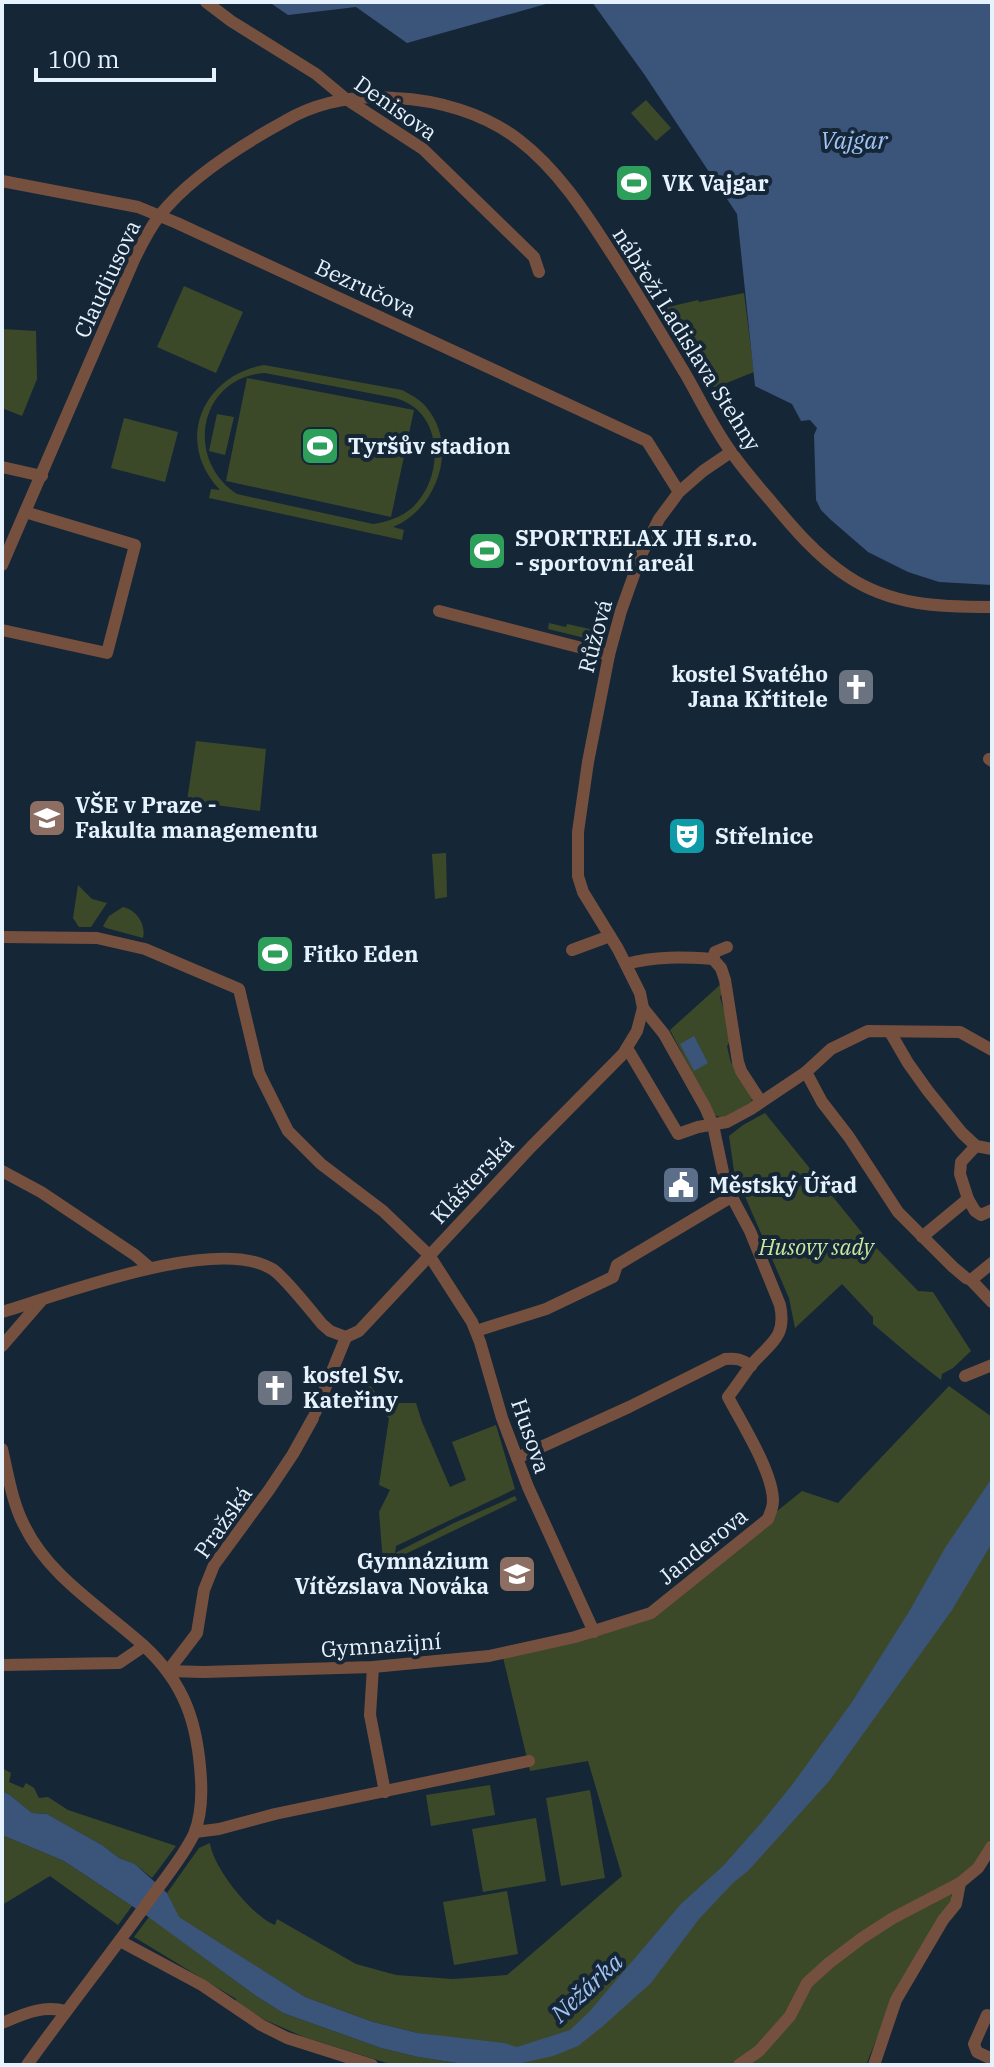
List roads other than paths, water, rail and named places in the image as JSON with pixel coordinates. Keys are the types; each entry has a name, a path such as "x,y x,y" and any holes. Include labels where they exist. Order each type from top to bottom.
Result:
{"street":[{"name":"Denisova","path":"206,2 423,149 534,257 539,272"},
{"name":"nábřeží Ladislava Stehny","path":"346,99 409,98 436,103 468,112 516,138 537,155 590,220 650,314 731,452 794,530 823,558 869,590 906,602 939,607 992,607"},
{"name":"Claudiusova","path":"2,565 133,262 160,215 175,197 253,138 301,111 346,99"},
{"name":"Bezručova","path":"2,181 138,207 160,215 647,441 679,492"},
{"name":"Růžová","path":"643,1008 640,993 626,964 583,892 578,876 582,797 609,655 641,555 659,519 679,492 731,452"},
{"path":"2,467 42,476"},
{"path":"2,630 107,653 135,545 25,512"},
{"path":"439,611 609,655"},
{"path":"572,950 610,936"},
{"name":"Husova","path":"2,937 97,938 145,949 239,989 259,1073 288,1131 321,1164 383,1211 429,1255 476,1331 517,1458 594,1632"},
{"path":"713,959 715,952 727,947"},
{"path":"626,964 672,957 713,959 721,968 725,980 741,1071 761,1102"},
{"path":"643,1008 637,1031 627,1048 678,1134 727,1122 806,1072 831,1049 868,1031 960,1032 991,1048"},
{"name":"Janderova","path":"594,1632 651,1613 768,1519 773,1499 767,1474 728,1397 779,1335 783,1317 780,1305 755,1243 722,1175 713,1125 664,1034 643,1008"},
{"path":"890,1032 908,1063 962,1133 976,1146 992,1149"},
{"name":"Klášterská","path":"346,1337 359,1331 627,1048"},
{"path":"806,1072 822,1102 898,1212 992,1302"},
{"path":"976,1146 961,1162 960,1174 975,1211 981,1215 991,1213"},
{"path":"2,1171 41,1192 149,1267"},
{"path":"476,1331 546,1309 613,1277 617,1265 731,1197"},
{"path":"922,1237 968,1199"},
{"path":"2,1312 149,1267 216,1259 260,1264 274,1270 330,1331 346,1337"},
{"path":"971,1280 992,1263"},
{"path":"2,1346 41,1301"},
{"name":"Pražská","path":"168,1671 197,1633 204,1590 214,1565 293,1454 314,1416 346,1337"},
{"path":"517,1458 725,1359 735,1358 751,1366"},
{"path":"965,1376 992,1365"},
{"path":"2,1449 17,1510 34,1543 80,1592 144,1646 168,1671 182,1693 196,1734 202,1794 195,1832 184,1850 27,2065"},
{"name":"Gymnazijní","path":"168,1671 373,1667 489,1656 594,1632"},
{"path":"2,1665 119,1663 144,1646"},
{"path":"373,1667 370,1715 385,1792"},
{"path":"195,1832 529,1761"},
{"path":"739,2065 759,2051 790,2016 807,1983 829,1963 893,1918 960,1883 978,1868 992,1846"},
{"path":"874,2065 896,2000 943,1920 956,1904 960,1883"},
{"path":"122,1938 202,1985 261,2025 287,2038 372,2065"},
{"path":"2,2023 39,2009 66,2011"},
{"path":"992,2017 987,2015 974,2044 977,2052 992,2059"}],"water":[{"path":"269,2 553,2 407,43 356,7 288,15"},
{"name":"Vajgar","path":"592,2 992,2 992,585 939,582 908,572 868,552 821,510 816,500 814,435 817,428 810,420 801,421 792,404 755,386 737,214"},
{"path":"694,1036 708,1063 694,1071 680,1044"},
{"path":"992,1478 992,1543 952,1610 830,1780 748,1871 699,1919 651,1983 578,2046 553,2056 517,2064 470,2065 418,2057 381,2048 283,2013 64,1861 2,1835 2,1791 32,1813 47,1814 119,1858 135,1864 167,1893 179,1917 305,1997 373,2022 418,2033 517,2047 570,2030 681,1904 723,1866 792,1785 852,1702 945,1548"}],"place":[{"name":"VK Vajgar","path":"634,183"},
{"name":"Tyršův stadion","path":"320,446"},
{"name":"SPORTRELAX JH s.r.o. - sportovní areál","path":"487,551"},
{"name":"kostel Svatého Jana Křtitele","path":"856,687"},
{"name":"VŠE v Praze - Fakulta managementu","path":"47,818"},
{"name":"Střelnice","path":"687,836"},
{"name":"Fitko Eden","path":"275,954"},
{"name":"Městský Úřad","path":"681,1185"},
{"name":"kostel Sv. Kateřiny","path":"275,1388"},
{"name":"Gymnázium Vítězslava Nováka","path":"517,1574"}],"park label":[{"name":"Husovy sady","path":"816,1247"}],"water label":[{"name":"Nežárka","path":"587,1988"}]}
